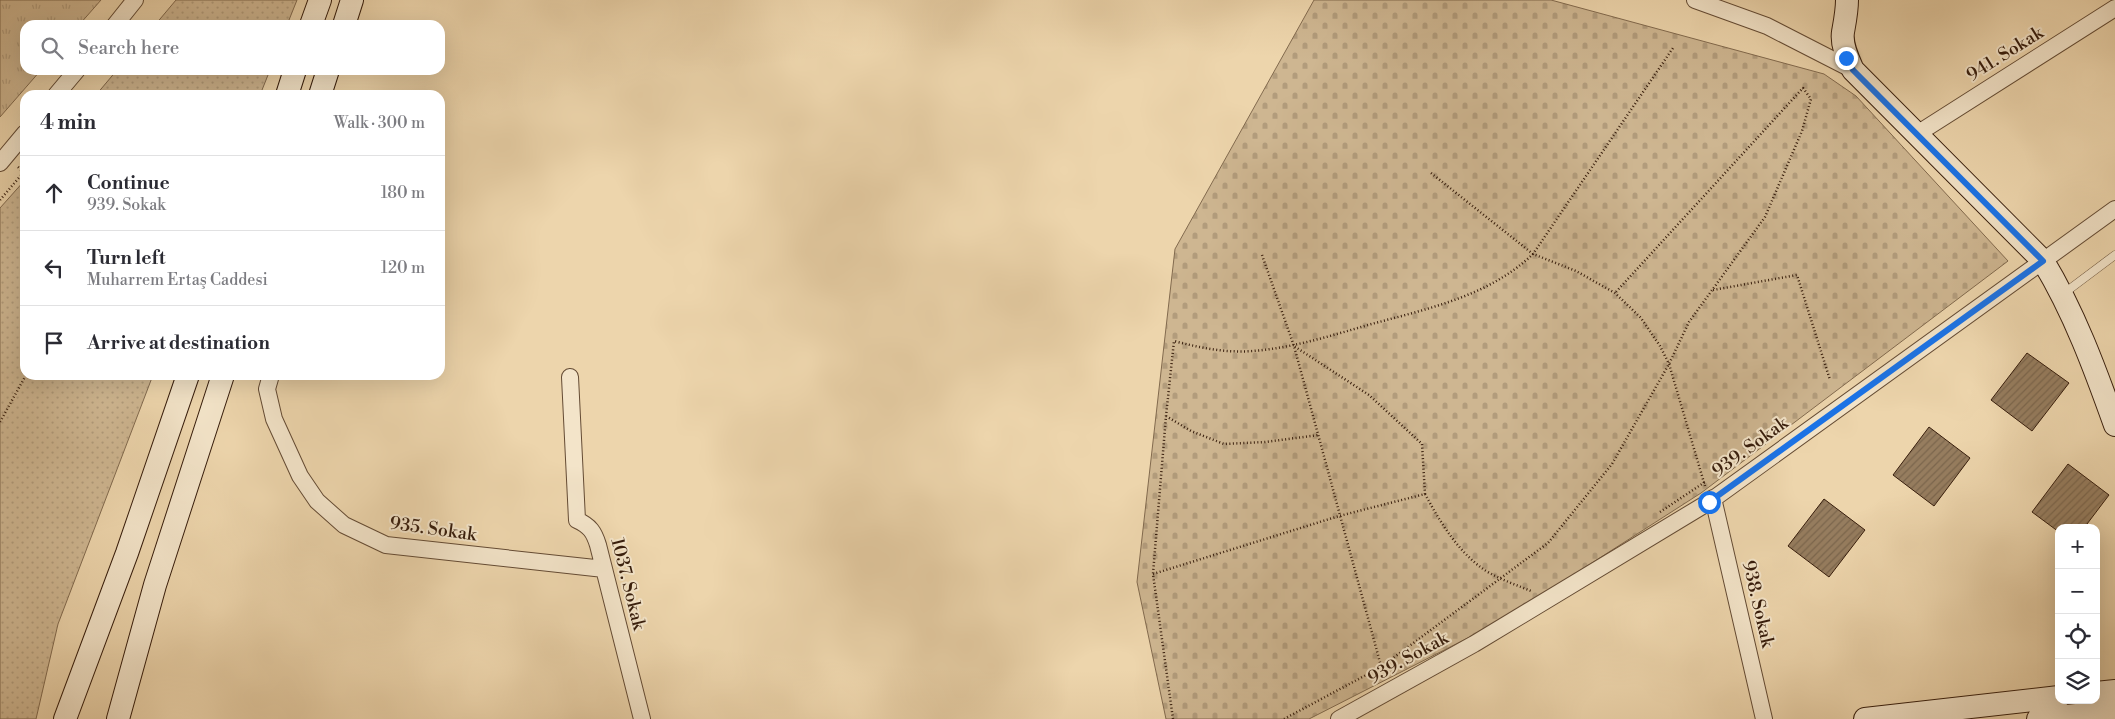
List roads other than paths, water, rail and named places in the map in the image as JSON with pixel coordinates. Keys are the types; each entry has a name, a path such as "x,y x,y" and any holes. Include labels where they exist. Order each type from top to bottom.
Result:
{"street":[{"path":"119,20 136,0"},
{"path":"313,20 320,0"},
{"path":"346,20 352,0"},
{"path":"1695,0 1767,26 1853,70"},
{"path":"1848,0 1842,34 1846,58 1853,70 2043,261 2063,294 2100,383 2115,425"},
{"name":"941. Sokak","path":"1917,134 2115,8"},
{"path":"60,90 73,75"},
{"path":"289,90 294,75"},
{"path":"322,90 326,75"},
{"path":"0,162 20,139"},
{"name":"939. Sokak","path":"1339,719 1474,644 1711,500 2115,210"},
{"name":"1037. Sokak","path":"570,377 577,520 588,525 594,533 642,719"},
{"path":"65,719 127,553 186,380"},
{"path":"118,719 155,585 221,380"},
{"name":"935. Sokak","path":"270,380 267,389 274,419 300,476 317,501 344,525 386,545 604,569"},
{"name":"938. Sokak","path":"1711,500 1764,719"},
{"path":"2100,693 2115,691"},
{"path":"1865,719 2055,697"},
{"path":"2038,719 2115,711"}],"lane":[{"path":"2063,294 2115,255"}]}
